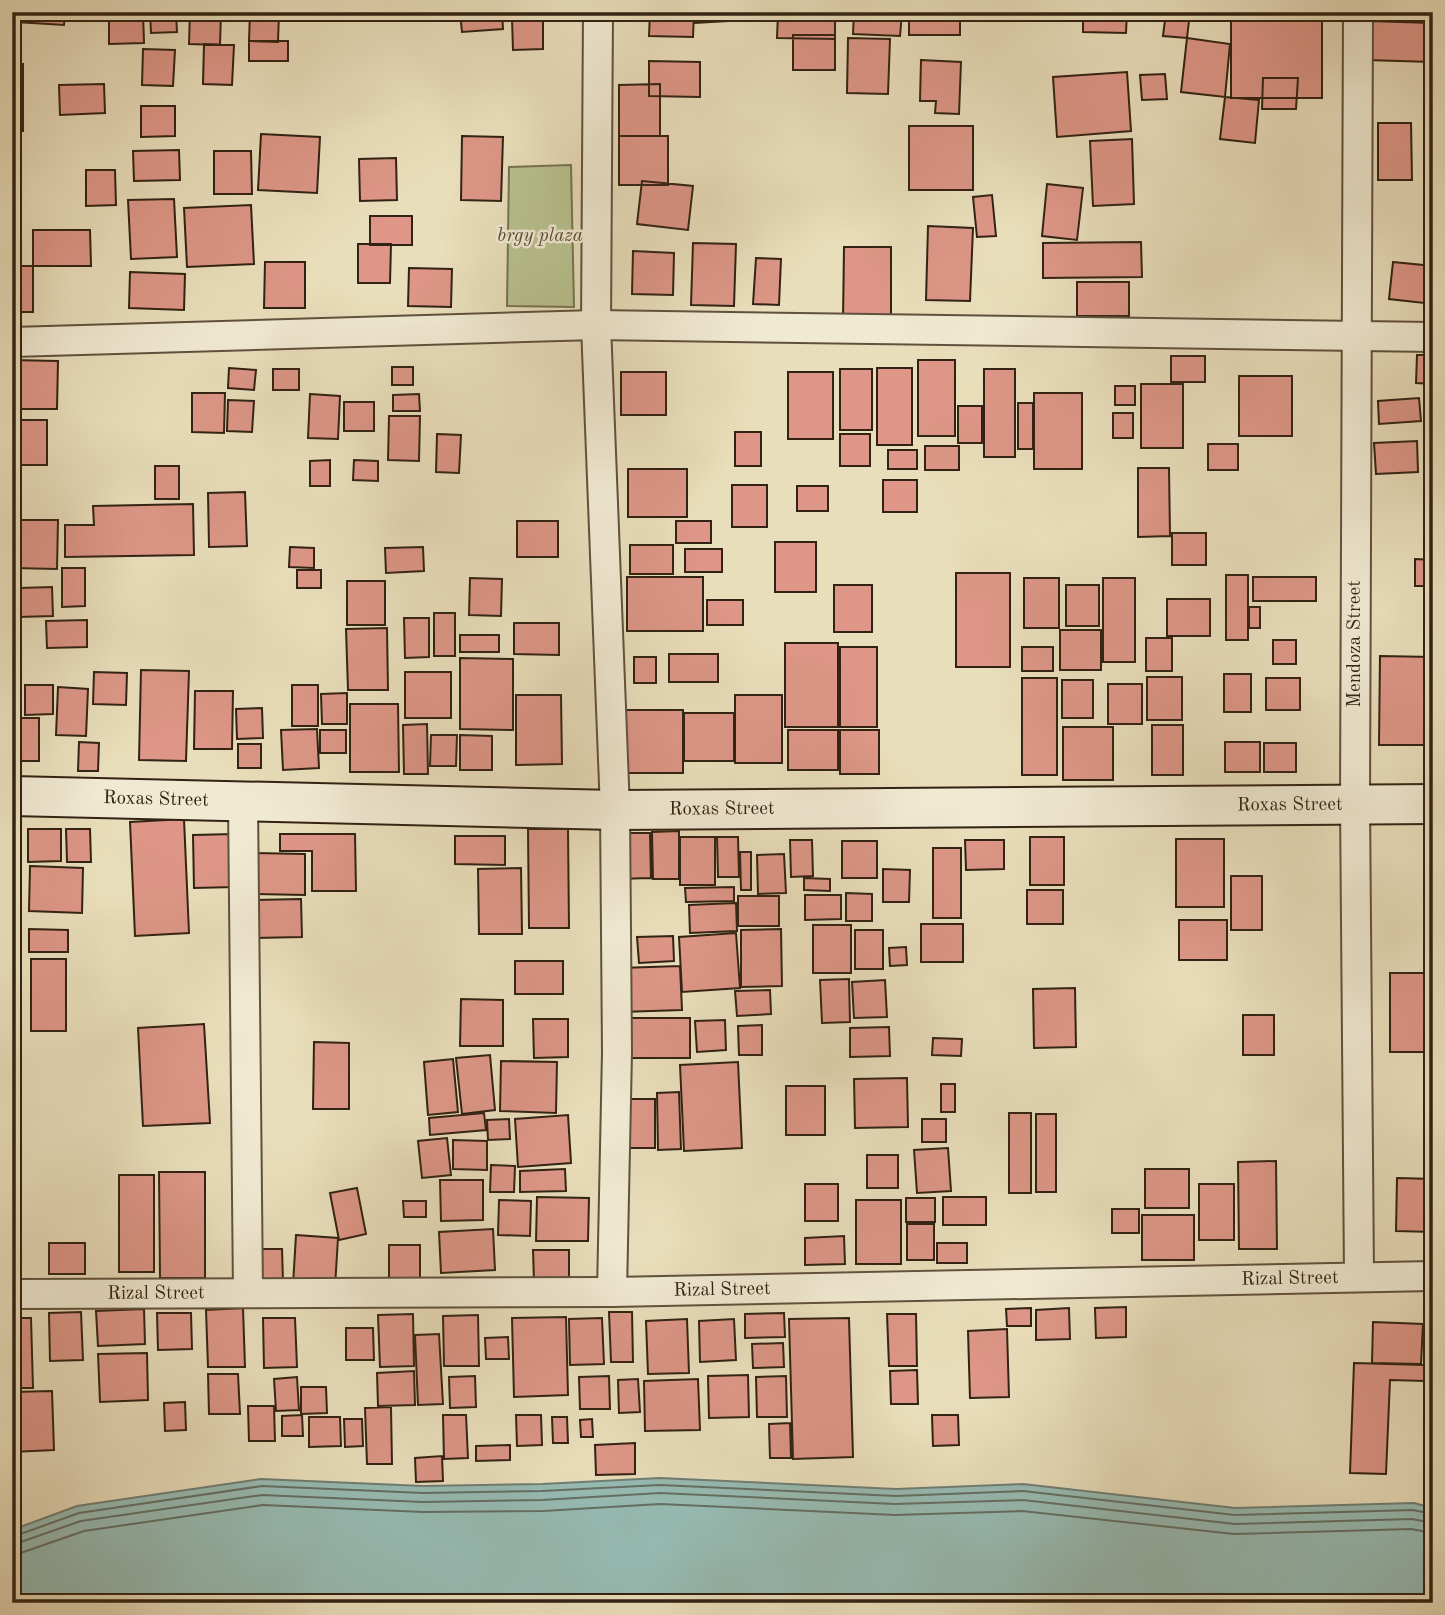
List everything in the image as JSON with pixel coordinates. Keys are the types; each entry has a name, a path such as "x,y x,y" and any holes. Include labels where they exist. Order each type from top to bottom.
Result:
{"main road":[{"name":"Roxas Street","path":"12,796 615,810 1433,804"}],"street":[{"path":"598,12 596,325 615,810 617,1052 612,1292"},
{"name":"Mendoza Street","path":"1357,12 1355,804 1359,1276"},
{"path":"12,342 596,325 1356,338 1433,337"},
{"path":"243,803 248,1293"},
{"name":"Rizal Street","path":"12,1294 612,1292 1433,1276"}],"green space":[{"name":"brgy plaza","path":"571,165 574,307 507,306 509,167"}],"water":[{"path":"660,1478 896,1489 1023,1484 1235,1508 1414,1503 1433,1508 1433,1603 12,1603 12,1530 77,1506 261,1479 423,1486"}],"building":[{"path":"17,12 65,12 64,25 16,22"},
{"path":"109,12 143,12 144,43 109,44"},
{"path":"150,12 176,12 177,32 151,33"},
{"path":"190,12 221,12 220,45 189,44"},
{"path":"250,12 279,12 278,42 249,41"},
{"path":"298,12 341,12 341,17 298,17"},
{"path":"460,12 502,12 503,29 462,32"},
{"path":"610,12 655,12 655,19 610,19"},
{"path":"650,12 694,12 693,37 649,36"},
{"path":"695,12 728,12 728,21 695,23"},
{"path":"778,12 835,12 835,39 777,38"},
{"path":"854,12 902,12 900,36 853,34"},
{"path":"909,12 960,12 960,35 909,35"},
{"path":"963,12 1042,12 1042,18 963,16"},
{"path":"1083,12 1127,12 1126,33 1083,32"},
{"path":"1166,12 1190,12 1187,38 1163,36"},
{"path":"1231,12 1322,12 1322,98 1231,98"},
{"path":"1368,12 1433,12 1433,21 1368,21"},
{"path":"1428,12 1433,12 1433,39 1428,39"},
{"path":"512,19 543,19 543,49 513,50"},
{"path":"1368,21 1433,23 1432,62 1366,60"},
{"path":"793,35 835,35 835,70 793,70"},
{"path":"848,38 890,39 888,94 847,93"},
{"path":"1187,38 1230,44 1225,97 1181,92"},
{"path":"249,41 288,41 288,61 249,61"},
{"path":"204,44 234,45 232,85 203,84"},
{"path":"143,49 175,50 173,86 142,85"},
{"path":"921,60 961,62 959,114 935,113 936,101 920,101"},
{"path":"649,61 700,62 700,97 649,96"},
{"path":"12,64 23,64 23,131 12,131"},
{"path":"1127,72 1131,131 1057,137 1053,77"},
{"path":"1165,74 1167,99 1142,100 1140,75"},
{"path":"1263,78 1298,78 1296,109 1262,109"},
{"path":"104,84 105,113 60,115 59,85"},
{"path":"660,84 660,136 619,136 619,85"},
{"path":"1225,97 1259,100 1255,143 1220,139"},
{"path":"141,106 175,106 175,136 141,137"},
{"path":"1378,123 1411,123 1412,180 1378,180"},
{"path":"909,126 973,126 973,190 909,190"},
{"path":"261,134 320,137 317,193 258,190"},
{"path":"462,136 503,137 501,201 461,200"},
{"path":"619,136 668,136 668,185 619,185"},
{"path":"1132,139 1134,204 1093,206 1090,141"},
{"path":"179,150 180,180 134,181 133,151"},
{"path":"214,151 251,151 252,194 214,194"},
{"path":"396,158 397,200 360,201 359,159"},
{"path":"86,170 115,170 116,205 86,206"},
{"path":"642,181 693,186 688,230 637,224"},
{"path":"1047,184 1083,188 1077,240 1042,236"},
{"path":"992,195 996,236 977,237 973,197"},
{"path":"174,199 177,257 131,259 128,200"},
{"path":"251,205 254,264 187,267 184,208"},
{"path":"370,216 412,216 412,245 370,245"},
{"path":"928,226 973,228 970,301 926,300"},
{"path":"33,230 90,230 91,266 33,266"},
{"path":"1141,242 1142,277 1043,278 1043,243"},
{"path":"693,243 736,244 734,306 691,305"},
{"path":"358,244 391,244 390,283 358,283"},
{"path":"844,247 891,247 891,321 843,321"},
{"path":"633,251 674,253 673,295 632,294"},
{"path":"756,258 781,259 779,305 753,304"},
{"path":"265,262 305,262 305,308 264,308"},
{"path":"1393,262 1433,266 1433,304 1389,299"},
{"path":"12,266 33,266 33,312 12,312"},
{"path":"409,268 452,269 451,307 408,306"},
{"path":"130,272 185,274 184,310 129,308"},
{"path":"1077,282 1129,282 1129,316 1077,316"},
{"path":"1417,355 1433,355 1433,384 1416,383"},
{"path":"1171,356 1205,356 1205,382 1171,382"},
{"path":"12,360 58,361 57,409 12,409"},
{"path":"918,360 955,360 955,436 918,436"},
{"path":"392,367 413,367 413,385 392,385"},
{"path":"229,368 256,370 254,390 228,388"},
{"path":"877,368 912,368 912,445 877,445"},
{"path":"273,369 299,369 299,390 273,390"},
{"path":"840,369 872,369 872,430 840,430"},
{"path":"984,369 1015,369 1015,457 984,457"},
{"path":"621,372 666,372 666,415 621,415"},
{"path":"788,372 833,372 833,439 788,439"},
{"path":"1239,376 1292,376 1292,436 1239,436"},
{"path":"1141,384 1183,384 1183,448 1141,448"},
{"path":"1115,386 1135,386 1135,405 1115,405"},
{"path":"192,393 225,393 224,433 192,432"},
{"path":"1034,393 1082,393 1082,469 1034,469"},
{"path":"310,394 340,396 338,439 308,438"},
{"path":"419,394 420,411 393,411 393,395"},
{"path":"1419,398 1421,421 1379,424 1378,401"},
{"path":"228,400 254,401 252,432 227,431"},
{"path":"344,402 374,402 374,431 344,431"},
{"path":"1018,403 1033,403 1033,449 1018,449"},
{"path":"958,406 982,406 982,443 958,443"},
{"path":"1113,413 1133,413 1133,438 1113,438"},
{"path":"389,416 420,416 419,461 388,460"},
{"path":"12,420 47,420 47,465 12,465"},
{"path":"735,432 761,432 761,466 735,466"},
{"path":"437,434 461,435 459,473 436,472"},
{"path":"840,434 870,434 870,466 840,466"},
{"path":"1417,441 1418,472 1376,474 1374,443"},
{"path":"1208,444 1238,444 1238,470 1208,470"},
{"path":"925,446 959,446 959,470 925,470"},
{"path":"888,450 917,450 917,469 888,469"},
{"path":"330,460 330,486 310,486 310,461"},
{"path":"354,460 378,461 378,481 353,480"},
{"path":"155,466 179,466 179,499 155,499"},
{"path":"1138,468 1169,468 1170,536 1138,537"},
{"path":"628,469 687,469 687,517 628,517"},
{"path":"883,480 917,480 917,512 883,512"},
{"path":"732,485 767,485 767,527 732,527"},
{"path":"797,486 828,486 828,511 797,511"},
{"path":"245,492 247,546 209,547 208,493"},
{"path":"193,504 194,555 65,557 65,525 94,525 93,506"},
{"path":"1428,510 1433,510 1433,545 1429,545"},
{"path":"12,520 58,520 57,569 12,568"},
{"path":"517,521 558,521 558,557 517,557"},
{"path":"676,521 711,521 711,543 676,543"},
{"path":"1172,533 1206,533 1206,565 1172,565"},
{"path":"775,542 816,542 816,592 775,592"},
{"path":"630,545 673,545 673,574 630,574"},
{"path":"290,547 314,548 314,568 289,567"},
{"path":"423,547 424,571 386,573 385,548"},
{"path":"685,549 722,549 722,572 685,572"},
{"path":"1415,559 1433,560 1433,586 1415,586"},
{"path":"62,568 85,568 85,606 62,607"},
{"path":"297,570 321,570 321,588 297,588"},
{"path":"956,573 1010,573 1010,667 956,667"},
{"path":"1226,575 1248,575 1248,640 1226,640"},
{"path":"627,577 703,577 703,631 627,631"},
{"path":"1253,577 1316,577 1316,601 1253,601"},
{"path":"470,578 502,579 501,616 469,615"},
{"path":"1024,578 1059,578 1059,628 1024,628"},
{"path":"1103,578 1135,578 1135,662 1103,662"},
{"path":"347,581 385,581 385,625 347,625"},
{"path":"834,585 872,585 872,632 834,632"},
{"path":"1066,585 1099,585 1099,626 1066,626"},
{"path":"52,587 53,616 19,617 19,588"},
{"path":"13,590 15,636 12,636"},
{"path":"1167,599 1210,599 1210,636 1167,636"},
{"path":"707,600 743,600 743,625 707,625"},
{"path":"1249,607 1260,607 1260,628 1249,628"},
{"path":"434,613 455,613 455,656 434,656"},
{"path":"404,618 429,618 429,657 405,658"},
{"path":"87,620 87,647 47,648 46,621"},
{"path":"514,623 559,623 559,655 514,654"},
{"path":"387,628 388,690 348,690 346,629"},
{"path":"1060,630 1101,630 1101,670 1060,670"},
{"path":"460,635 499,635 499,652 460,652"},
{"path":"1146,638 1172,638 1172,671 1146,671"},
{"path":"1273,640 1296,640 1296,664 1273,664"},
{"path":"785,643 838,643 838,727 785,727"},
{"path":"840,647 877,647 877,727 840,727"},
{"path":"1022,647 1053,647 1053,671 1022,671"},
{"path":"669,654 718,654 718,682 669,682"},
{"path":"1380,656 1433,657 1433,745 1379,745"},
{"path":"634,657 656,657 656,683 634,683"},
{"path":"460,658 513,659 513,730 460,729"},
{"path":"141,670 189,671 186,761 139,760"},
{"path":"94,672 127,673 126,705 93,704"},
{"path":"405,672 451,672 451,718 405,718"},
{"path":"1224,674 1251,674 1251,712 1224,712"},
{"path":"1147,677 1182,677 1182,720 1147,720"},
{"path":"1022,678 1057,678 1057,775 1022,775"},
{"path":"1266,678 1300,678 1300,710 1266,710"},
{"path":"1062,680 1093,680 1093,718 1062,718"},
{"path":"12,682 15,682 13,767 12,767"},
{"path":"1108,684 1142,684 1142,724 1108,724"},
{"path":"25,685 53,685 53,714 25,715"},
{"path":"292,685 318,685 318,726 292,726"},
{"path":"58,687 88,689 86,736 56,735"},
{"path":"195,691 233,691 232,749 194,749"},
{"path":"347,693 347,724 322,724 321,694"},
{"path":"516,695 561,695 562,764 516,765"},
{"path":"735,695 782,695 782,763 735,763"},
{"path":"350,704 398,704 399,772 350,772"},
{"path":"262,708 263,738 237,739 236,709"},
{"path":"617,710 683,710 683,773 617,773"},
{"path":"684,713 734,713 734,761 684,761"},
{"path":"18,718 39,718 39,761 17,761"},
{"path":"427,724 428,774 404,774 403,725"},
{"path":"1152,725 1183,725 1183,775 1152,775"},
{"path":"1063,727 1113,727 1113,780 1063,780"},
{"path":"317,729 319,768 283,770 281,730"},
{"path":"320,730 346,730 346,753 320,753"},
{"path":"788,730 838,730 838,770 788,770"},
{"path":"840,730 879,730 879,774 840,774"},
{"path":"431,735 457,735 456,766 430,766"},
{"path":"460,735 492,736 492,770 460,770"},
{"path":"79,742 99,743 98,771 78,771"},
{"path":"1225,742 1260,742 1260,772 1225,772"},
{"path":"1264,743 1296,743 1296,772 1264,772"},
{"path":"238,744 261,744 261,768 238,768"},
{"path":"184,819 189,933 135,936 130,822"},
{"path":"28,829 61,829 61,861 28,862"},
{"path":"66,829 90,829 91,862 67,862"},
{"path":"528,829 568,829 569,928 529,928"},
{"path":"679,831 679,879 653,879 652,832"},
{"path":"615,833 650,833 651,878 616,879"},
{"path":"234,834 235,887 194,888 193,835"},
{"path":"280,834 355,834 356,891 312,891 312,851 280,851"},
{"path":"455,836 505,836 505,865 455,864"},
{"path":"680,837 715,837 715,885 680,885"},
{"path":"717,837 738,837 739,877 718,877"},
{"path":"1030,837 1064,837 1064,885 1030,885"},
{"path":"1176,839 1224,839 1224,907 1176,907"},
{"path":"790,840 812,840 813,876 791,877"},
{"path":"965,840 1004,840 1004,869 966,870"},
{"path":"842,841 877,841 877,878 842,878"},
{"path":"933,848 961,848 961,918 933,918"},
{"path":"1428,851 1433,851 1433,933 1431,933"},
{"path":"740,852 751,852 751,890 741,890"},
{"path":"249,853 305,854 305,895 248,894"},
{"path":"784,854 786,893 758,894 757,855"},
{"path":"30,866 83,868 82,913 29,911"},
{"path":"521,868 522,934 479,934 478,869"},
{"path":"883,869 910,870 909,902 883,902"},
{"path":"1231,876 1262,876 1262,930 1231,930"},
{"path":"804,878 830,879 830,891 804,890"},
{"path":"734,887 734,901 686,902 685,888"},
{"path":"1027,890 1063,890 1063,924 1027,924"},
{"path":"846,893 872,894 872,921 846,921"},
{"path":"805,895 841,895 841,919 805,920"},
{"path":"738,896 779,896 779,926 738,926"},
{"path":"301,899 302,937 251,938 251,900"},
{"path":"736,903 737,931 690,933 689,905"},
{"path":"1179,920 1227,920 1227,960 1179,960"},
{"path":"921,924 963,924 963,962 921,962"},
{"path":"813,925 851,925 851,973 813,973"},
{"path":"29,929 68,930 68,952 29,952"},
{"path":"781,929 782,986 741,987 741,930"},
{"path":"855,930 883,930 883,969 855,969"},
{"path":"736,933 740,988 682,992 679,937"},
{"path":"673,936 674,961 639,963 637,937"},
{"path":"906,947 907,965 890,966 889,948"},
{"path":"31,959 66,959 66,1031 31,1031"},
{"path":"515,961 563,961 563,994 515,994"},
{"path":"680,966 682,1010 621,1012 620,968"},
{"path":"1390,973 1433,973 1433,1052 1390,1052"},
{"path":"849,979 850,1022 822,1023 820,980"},
{"path":"885,980 887,1017 854,1018 852,982"},
{"path":"1075,988 1076,1047 1034,1048 1033,989"},
{"path":"770,990 771,1014 737,1016 735,991"},
{"path":"461,999 503,1000 503,1046 460,1046"},
{"path":"1243,1015 1274,1015 1274,1055 1243,1055"},
{"path":"631,1018 690,1018 690,1058 631,1058"},
{"path":"533,1019 568,1019 568,1057 534,1058"},
{"path":"725,1020 726,1050 697,1052 695,1021"},
{"path":"204,1024 210,1123 143,1126 138,1028"},
{"path":"762,1025 762,1055 739,1055 738,1026"},
{"path":"889,1027 890,1056 850,1057 850,1028"},
{"path":"933,1038 962,1039 961,1056 932,1055"},
{"path":"314,1042 349,1043 349,1109 313,1109"},
{"path":"490,1055 495,1110 462,1114 456,1058"},
{"path":"453,1059 458,1112 428,1115 424,1062"},
{"path":"501,1061 557,1062 556,1113 500,1111"},
{"path":"738,1062 742,1148 684,1151 680,1065"},
{"path":"907,1078 908,1127 855,1128 854,1079"},
{"path":"941,1084 955,1084 955,1112 941,1112"},
{"path":"786,1086 825,1086 825,1135 786,1135"},
{"path":"679,1092 681,1149 658,1150 657,1093"},
{"path":"619,1099 655,1099 655,1148 619,1148"},
{"path":"484,1113 486,1130 430,1135 429,1118"},
{"path":"1009,1113 1031,1113 1031,1193 1009,1193"},
{"path":"1036,1114 1056,1114 1056,1192 1036,1192"},
{"path":"568,1115 571,1163 518,1167 515,1119"},
{"path":"509,1119 510,1139 488,1140 487,1120"},
{"path":"922,1119 946,1119 946,1142 922,1142"},
{"path":"447,1138 451,1175 422,1178 418,1141"},
{"path":"453,1140 487,1141 487,1170 453,1169"},
{"path":"948,1148 951,1191 917,1193 914,1150"},
{"path":"867,1155 898,1155 898,1188 867,1188"},
{"path":"1276,1161 1277,1249 1239,1249 1238,1162"},
{"path":"491,1165 515,1166 514,1192 490,1192"},
{"path":"565,1169 566,1191 520,1192 520,1171"},
{"path":"1145,1169 1189,1169 1189,1208 1145,1208"},
{"path":"159,1172 205,1172 205,1278 160,1278"},
{"path":"119,1175 154,1175 154,1272 119,1272"},
{"path":"1397,1178 1433,1179 1433,1232 1396,1231"},
{"path":"440,1180 483,1180 483,1220 441,1221"},
{"path":"805,1184 838,1184 838,1221 805,1221"},
{"path":"1199,1184 1234,1184 1234,1240 1199,1240"},
{"path":"357,1188 366,1234 339,1240 330,1193"},
{"path":"537,1197 589,1198 588,1241 536,1241"},
{"path":"943,1197 986,1197 986,1225 943,1225"},
{"path":"906,1198 935,1198 935,1222 906,1222"},
{"path":"499,1200 531,1201 530,1236 498,1235"},
{"path":"856,1200 901,1200 901,1264 856,1264"},
{"path":"403,1201 426,1201 426,1217 404,1217"},
{"path":"1112,1209 1139,1209 1139,1233 1112,1233"},
{"path":"1142,1215 1194,1215 1194,1260 1142,1260"},
{"path":"907,1224 934,1224 934,1260 907,1260"},
{"path":"493,1229 495,1270 441,1273 439,1232"},
{"path":"296,1235 338,1238 335,1287 293,1285"},
{"path":"844,1236 845,1264 805,1265 805,1238"},
{"path":"49,1243 85,1243 85,1274 49,1274"},
{"path":"937,1243 967,1243 967,1263 937,1263"},
{"path":"389,1245 420,1245 420,1280 389,1280"},
{"path":"258,1249 282,1249 283,1281 259,1282"},
{"path":"533,1250 569,1250 569,1281 534,1282"},
{"path":"1126,1307 1126,1337 1096,1338 1095,1308"},
{"path":"243,1308 245,1367 208,1367 206,1310"},
{"path":"1031,1308 1031,1326 1007,1326 1006,1309"},
{"path":"1069,1308 1070,1339 1036,1340 1036,1310"},
{"path":"144,1309 145,1344 98,1346 96,1311"},
{"path":"81,1312 83,1360 50,1361 49,1313"},
{"path":"609,1312 632,1312 633,1362 611,1362"},
{"path":"157,1313 191,1313 192,1349 158,1350"},
{"path":"784,1313 785,1337 745,1338 745,1314"},
{"path":"413,1314 414,1366 380,1367 378,1315"},
{"path":"887,1314 916,1314 917,1366 889,1366"},
{"path":"478,1315 479,1366 444,1366 443,1316"},
{"path":"566,1317 568,1395 514,1397 512,1318"},
{"path":"12,1318 31,1318 33,1388 12,1388"},
{"path":"263,1318 295,1318 297,1367 264,1368"},
{"path":"602,1318 604,1364 570,1365 569,1319"},
{"path":"849,1318 853,1457 793,1459 789,1319"},
{"path":"687,1319 689,1373 648,1374 646,1321"},
{"path":"734,1319 736,1360 700,1362 699,1321"},
{"path":"1373,1322 1423,1324 1421,1364 1372,1363"},
{"path":"346,1328 373,1328 374,1360 346,1360"},
{"path":"1007,1329 1009,1397 970,1398 968,1331"},
{"path":"439,1334 443,1404 418,1405 415,1335"},
{"path":"508,1337 509,1359 486,1359 485,1338"},
{"path":"783,1343 784,1367 753,1368 752,1344"},
{"path":"147,1353 148,1400 100,1402 98,1354"},
{"path":"1354,1363 1425,1365 1425,1381 1390,1380 1386,1474 1350,1473"},
{"path":"917,1370 918,1404 891,1404 890,1371"},
{"path":"414,1371 415,1405 378,1406 377,1373"},
{"path":"208,1374 238,1374 240,1414 209,1414"},
{"path":"748,1375 749,1417 709,1418 708,1376"},
{"path":"475,1376 476,1407 450,1408 449,1377"},
{"path":"609,1376 610,1409 580,1409 579,1377"},
{"path":"786,1376 787,1417 757,1417 756,1377"},
{"path":"297,1377 299,1410 276,1411 274,1379"},
{"path":"1433,1378 1433,1420 1430,1420"},
{"path":"638,1379 640,1412 619,1413 618,1380"},
{"path":"698,1379 700,1430 645,1431 644,1381"},
{"path":"301,1387 326,1387 327,1413 301,1414"},
{"path":"52,1391 54,1450 12,1452 12,1392"},
{"path":"185,1402 186,1430 165,1431 164,1403"},
{"path":"248,1406 274,1406 275,1441 249,1441"},
{"path":"391,1407 392,1464 367,1464 365,1408"},
{"path":"302,1415 303,1436 282,1436 282,1416"},
{"path":"443,1415 466,1415 468,1458 444,1459"},
{"path":"516,1415 541,1415 542,1445 517,1446"},
{"path":"932,1415 958,1415 959,1445 933,1446"},
{"path":"309,1417 340,1417 341,1446 309,1447"},
{"path":"552,1417 567,1417 568,1443 553,1443"},
{"path":"344,1419 362,1419 363,1446 345,1447"},
{"path":"592,1419 593,1437 581,1437 580,1420"},
{"path":"790,1423 791,1458 770,1458 769,1424"},
{"path":"635,1443 635,1474 596,1475 595,1445"},
{"path":"510,1445 510,1460 476,1461 476,1446"},
{"path":"442,1456 443,1481 416,1482 415,1458"}]}
